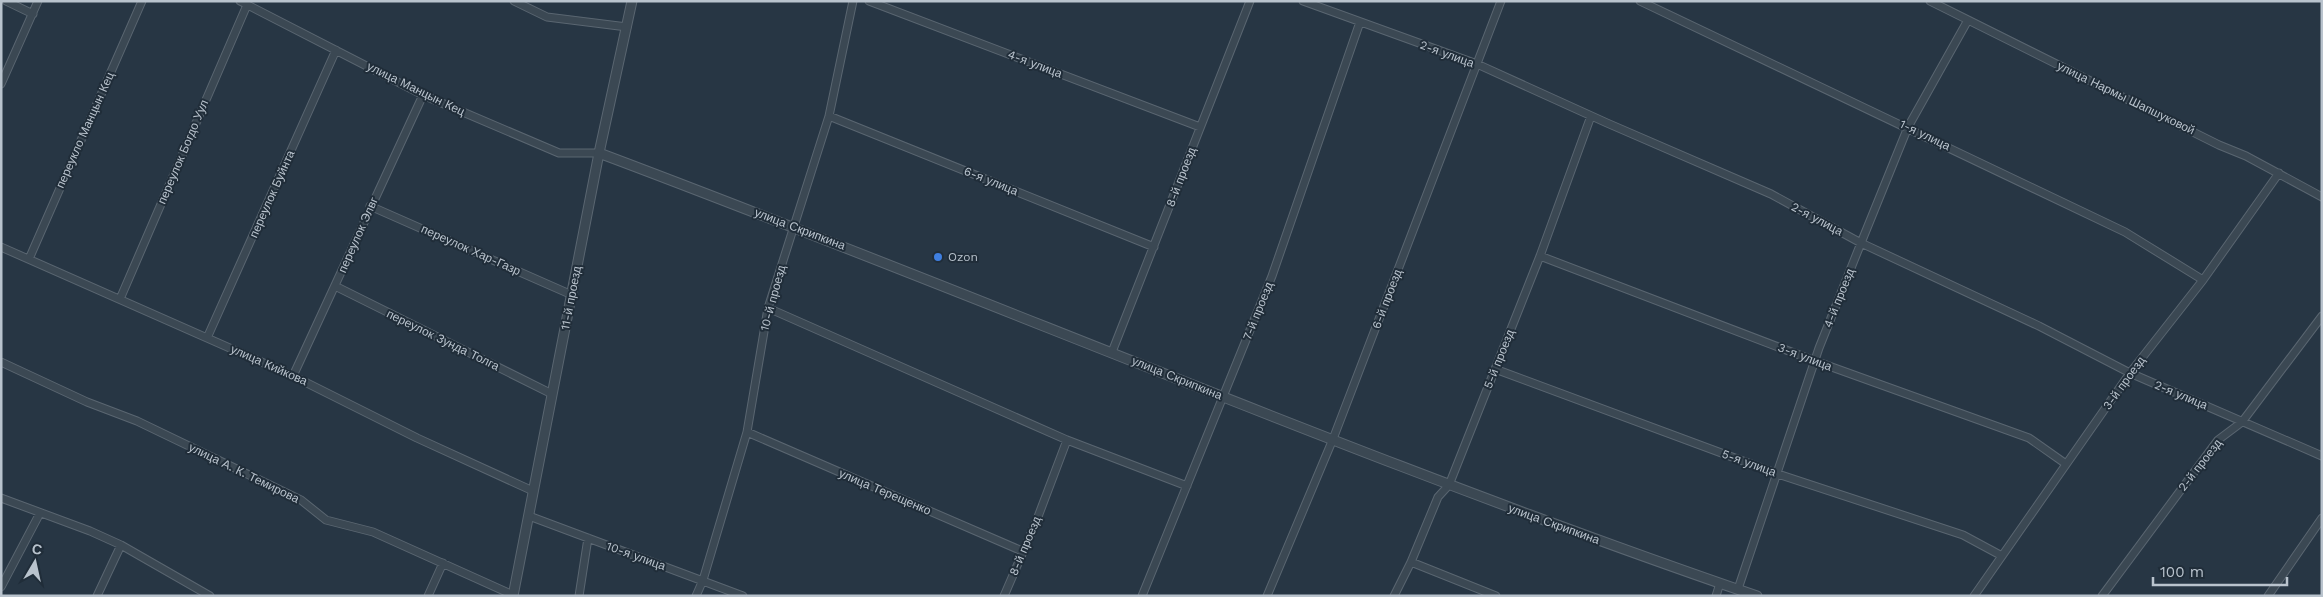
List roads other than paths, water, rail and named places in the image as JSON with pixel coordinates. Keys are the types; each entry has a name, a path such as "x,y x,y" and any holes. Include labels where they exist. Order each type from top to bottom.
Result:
{"street":[{"path":"6,1 33,14"},
{"path":"1,84 38,1"},
{"name":"переукло Манцын Кец","path":"29,259 142,1"},
{"path":"514,1 547,17 627,26"},
{"name":"11-й проезд","path":"513,596 599,153 632,1"},
{"name":"10-й проезд","path":"696,596 703,580 747,432 768,308 829,116 853,1"},
{"name":"4-я улица","path":"869,1 1200,127"},
{"name":"8-й проезд","path":"1112,352 1250,1"},
{"name":"2-я улица","path":"1303,1 1477,64 1771,194 1861,242 2038,326 2130,373 2322,456"},
{"name":"6-й проезд","path":"1268,596 1334,439 1501,1"},
{"name":"1-я улица","path":"1640,1 2125,232 2203,280"},
{"name":"улица Нармы Шапшуковой","path":"1930,1 2279,173 2322,197"},
{"name":"улица Манцын Кец","path":"243,3 423,95 559,153 599,153"},
{"name":"переулок Богдо Уул","path":"120,299 243,3"},
{"name":"4-й проезд","path":"1738,589 1815,360 1861,242 1908,127 1968,20"},
{"name":"7-й проезд","path":"1142,596 1272,276 1360,22"},
{"name":"переулок Буйнта","path":"207,338 336,50"},
{"name":"переулок Элвг","path":"294,376 370,206 423,95"},
{"name":"6-я улица","path":"829,116 1154,247"},
{"name":"5-й проезд","path":"1394,596 1411,562 1438,497 1450,485 1540,256 1591,116"},
{"name":"улица Скрипкина","path":"599,153 794,226 1450,485 1633,554 1757,596"},
{"name":"3-й проезд","path":"1974,596 2130,373 2203,280 2279,173"},
{"name":"переулок Хар-Газр","path":"370,206 572,295"},
{"name":"улица Кийкова","path":"1,247 294,376 417,438 533,491"},
{"name":"3-я улица","path":"1540,256 1815,360 2029,438 2066,464"},
{"name":"переулок Зунда Толга","path":"335,286 552,394"},
{"path":"768,308 1067,440 1187,486"},
{"name":"2-й проезд","path":"2102,596 2218,440 2242,422 2322,316"},
{"name":"улица А. К. Темирова","path":"1,362 87,402 137,421 301,500 326,520 373,532 513,596"},
{"name":"5-я улица","path":"1495,369 1778,474 1963,535 2002,556"},
{"name":"улица Терещенко","path":"747,432 1022,551"},
{"name":"8-й проезд","path":"1004,596 1036,522 1067,440"},
{"path":"1,498 121,545 206,595"},
{"path":"1,587 40,512"},
{"name":"10-я улица","path":"529,516 744,596"},
{"path":"2268,596 2322,518"},
{"path":"579,596 588,538"},
{"path":"97,596 121,545"},
{"path":"1411,562 1496,596"},
{"path":"428,596 444,563"},
{"path":"1716,596 1720,583"}],"place":[{"name":"Ozon","path":"938,257"}]}
